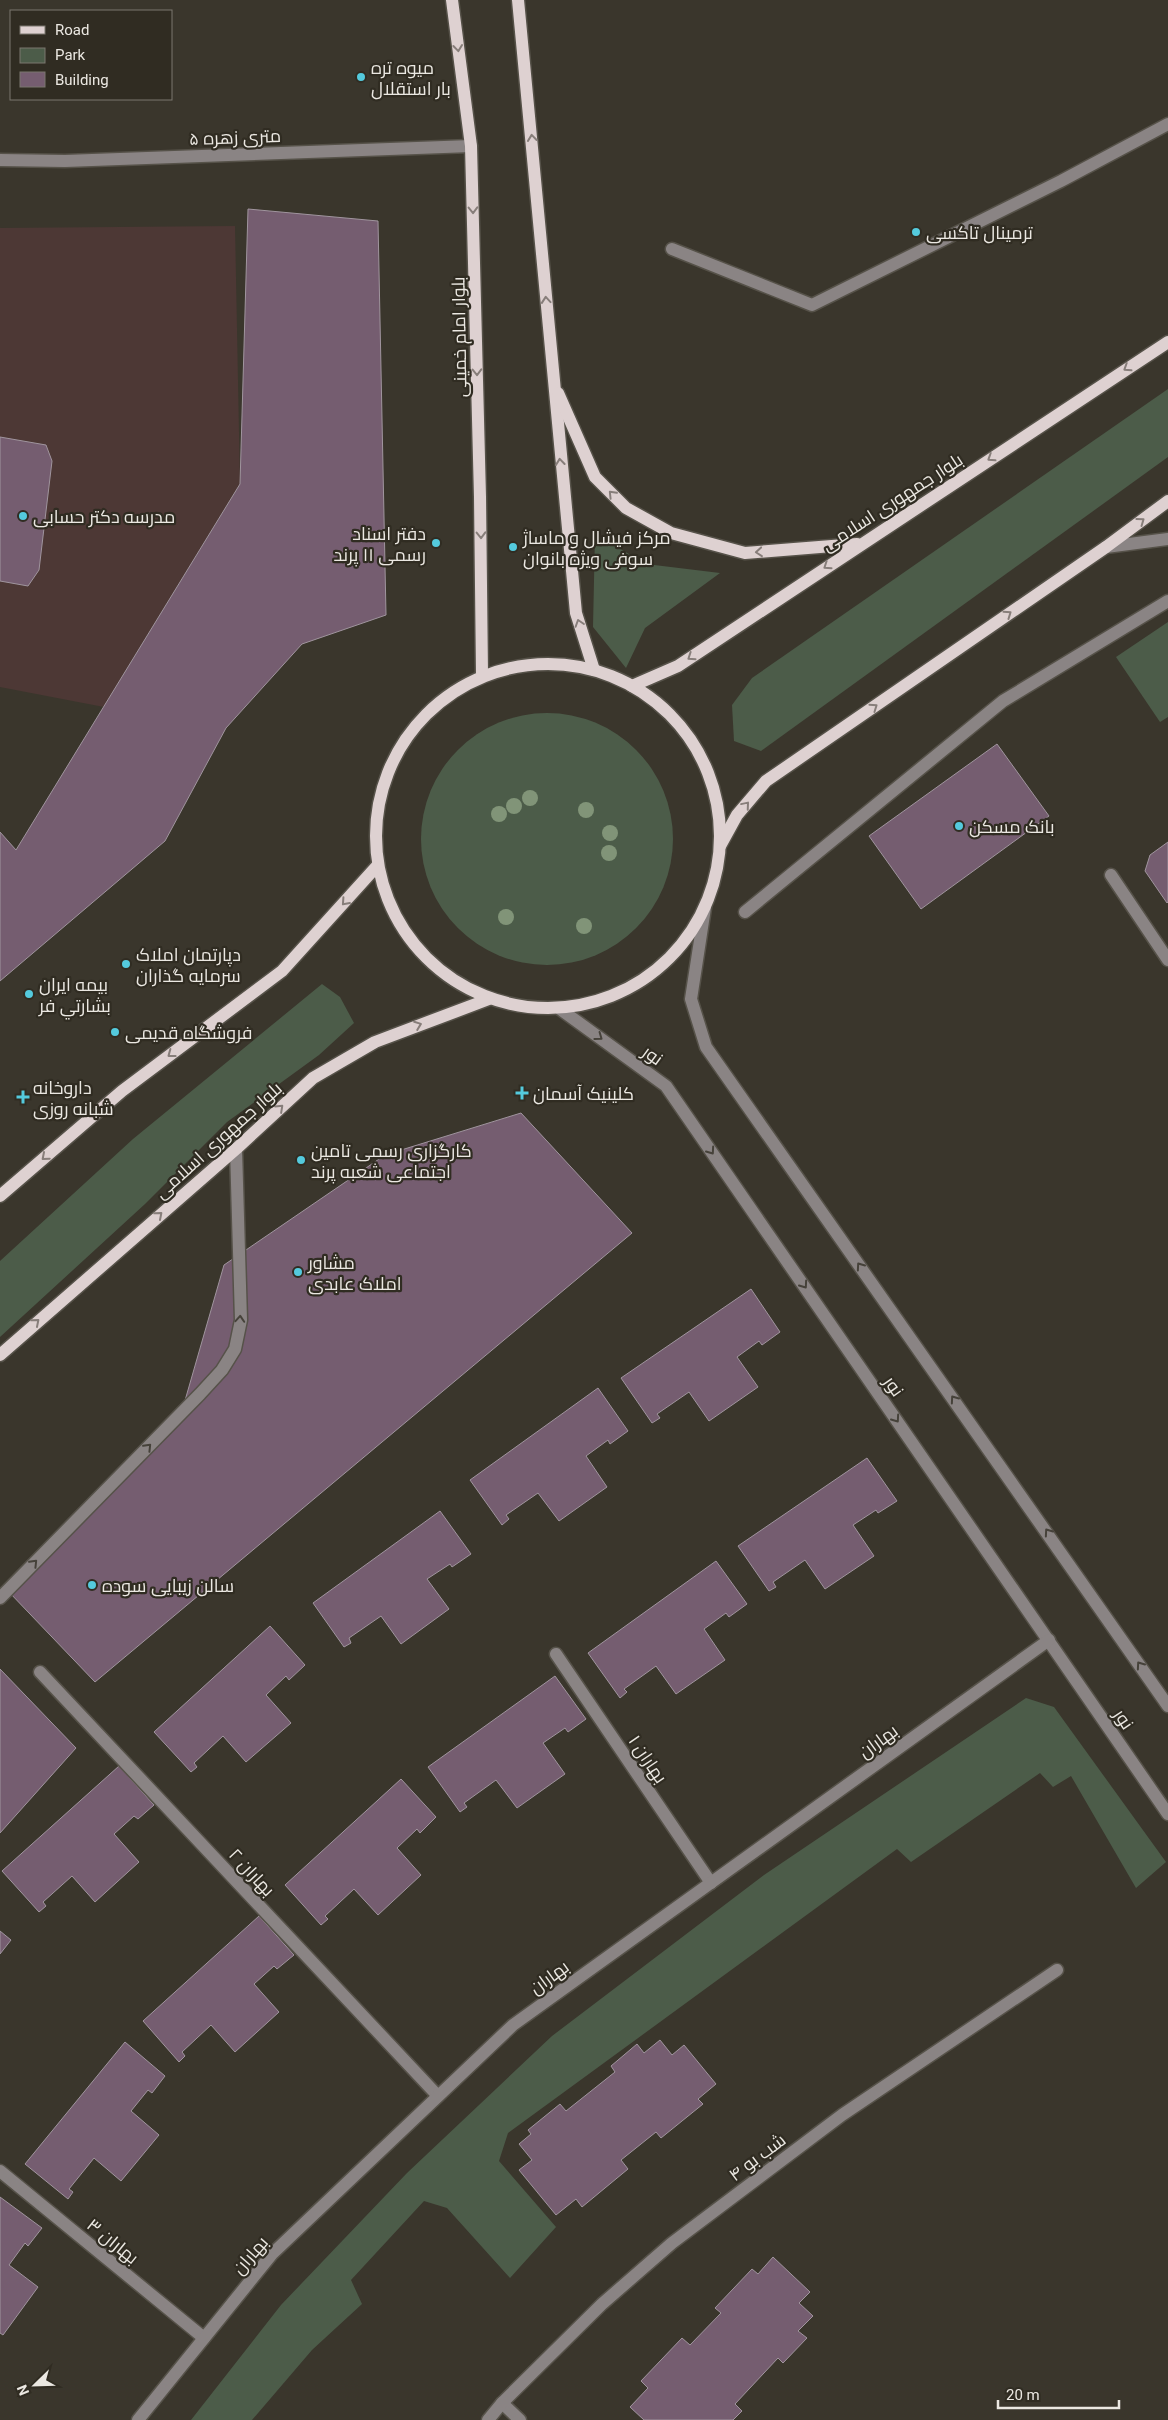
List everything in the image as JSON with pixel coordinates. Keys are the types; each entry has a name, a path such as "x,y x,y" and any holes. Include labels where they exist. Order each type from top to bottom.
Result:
{"main road":[{"name":"بلوار امام خمینی","path":"452,0 471,146 480,497 482,674"},
{"path":"518,0 536,175 552,380 576,613 594,670"},
{"name":"بلوار جمهوری اسلامی","path":"632,686 678,666 1168,342"},
{"path":"552,380 595,477 626,508 663,529 745,554 860,544"},
{"path":"720,846 737,815 766,781 1106,547 1168,501"},
{"path":"541,663 594,670 632,686 670,715 699,754 716,798 720,846 715,878 705,908 680,947 646,979 605,1000 560,1009 524,1008 489,999 448,978 416,947 391,909 377,866 376,817 388,770 412,729 447,696 482,674 541,663"},
{"path":"0,1196 122,1091 282,971 377,866"},
{"name":"بلوار جمهوری اسلامی","path":"0,1355 236,1149 312,1078 375,1042 489,999"}],"street":[{"path":"672,249 812,305 1061,181 1168,124"},
{"name":"۵ متری زهره","path":"0,160 64,161 471,146"},
{"path":"1106,547 1168,539"},
{"path":"745,912 1004,701 1168,601"},
{"path":"1111,875 1168,960"},
{"path":"705,908 691,999 706,1047 1168,1706"},
{"name":"نور","path":"560,1009 666,1086 1168,1814"},
{"path":"0,1598 200,1394 222,1370 236,1349 241,1320 236,1149"},
{"name":"بهاران","path":"138,2420 272,2254 513,2025 1049,1640"},
{"name":"بهاران ۱","path":"556,1654 711,1883"},
{"name":"بهاران ۲","path":"40,1672 438,2096"},
{"name":"شب بو ۴","path":"488,2420 502,2403 602,2304 672,2242 842,2115 1057,1970"},
{"name":"بهاران ۳","path":"0,2171 204,2338"},
{"path":"502,2403 520,2420"}],"shaded area":[{"path":"235,226 240,484 104,707 0,687 0,228"}],"green space":[{"path":"1168,389 1168,457 761,751 734,741 732,705 752,678"},
{"path":"595,534 646,564 720,573 645,628 626,668 593,627"},
{"path":"1168,622 1168,717 1160,722 1116,657"},
{"path":"547,713 571,716 595,723 617,735 636,750 651,769 663,791 670,815 673,839 670,863 663,887 651,909 636,928 617,943 595,955 571,962 547,965 523,962 499,955 477,943 458,928 443,909 431,887 424,863 421,839 424,815 431,791 443,769 458,750 477,735 499,723 523,716"},
{"path":"322,984 340,997 354,1023 319,1055 227,1122 145,1204 0,1337 0,1261 133,1139"},
{"path":"1026,1698 1054,1707 1166,1862 1136,1888 1071,1776 1053,1787 1040,1773 911,1862 897,1849 508,2133 499,2161 556,2227 510,2278 447,2208 424,2201 351,2280 362,2304 312,2350 252,2420 191,2420 281,2305 407,2173 552,2036 764,1875"}],"building":[{"path":"248,209 378,221 386,615 302,644 226,728 165,841 0,981 0,832 16,850 240,484"},
{"name":"مدرسه دکتر حسابی","path":"0,437 46,445 52,461 39,570 28,586 0,581"},
{"name":"بانک مسکن","path":"997,744 1049,816 921,909 869,836"},
{"path":"1168,842 1167,903 1145,871 1150,855"},
{"path":"521,1113 632,1233 95,1682 8,1591 184,1404 224,1265 385,1155"},
{"path":"751,1289 780,1332 762,1345 759,1341 737,1357 758,1387 709,1421 689,1392 657,1414 660,1418 652,1423 621,1378"},
{"path":"598,1388 628,1431 610,1444 608,1440 586,1456 607,1487 559,1521 538,1493 506,1515 509,1519 502,1525 470,1480"},
{"path":"867,1458 897,1501 878,1513 876,1510 853,1525 874,1556 825,1589 805,1560 773,1582 776,1587 769,1591 738,1546"},
{"path":"440,1511 471,1554 452,1567 450,1564 427,1579 449,1609 401,1644 381,1616 349,1638 351,1643 344,1647 313,1603"},
{"path":"716,1561 747,1604 729,1617 726,1613 704,1629 725,1660 676,1694 656,1666 624,1689 627,1692 620,1698 588,1653"},
{"path":"270,1626 305,1665 289,1680 286,1676 266,1695 291,1723 246,1762 223,1736 194,1763 197,1767 191,1772 154,1732"},
{"path":"0,1669 76,1748 0,1833"},
{"path":"555,1676 586,1719 568,1732 565,1728 543,1743 565,1774 517,1808 496,1780 464,1803 467,1807 460,1812 428,1767"},
{"path":"119,1766 154,1805 138,1819 134,1816 114,1834 139,1862 95,1902 72,1876 43,1902 46,1906 39,1912 2,1871"},
{"path":"401,1779 436,1817 420,1833 417,1829 397,1848 421,1875 378,1915 354,1889 325,1916 328,1919 321,1925 285,1885"},
{"path":"259,1916 294,1955 277,1969 274,1966 254,1984 279,2012 235,2052 211,2025 182,2052 185,2056 179,2062 143,2021"},
{"path":"0,1931 11,1940 0,1954"},
{"path":"660,2040 672,2055 684,2045 716,2084 698,2099 703,2104 661,2138 656,2132 621,2160 628,2169 582,2207 576,2199 556,2215 519,2170 532,2160 519,2144 531,2134 528,2130 560,2104 566,2111 615,2072 611,2066 637,2044 644,2053"},
{"path":"125,2042 165,2076 152,2093 148,2090 131,2111 159,2135 121,2181 94,2158 69,2189 73,2192 68,2199 25,2164"},
{"path":"0,2197 42,2228 28,2246 25,2243 9,2265 38,2287 3,2335 0,2333"},
{"path":"773,2257 810,2292 799,2303 813,2316 798,2331 807,2338 783,2363 778,2358 735,2404 742,2411 733,2420 644,2420 630,2407 648,2388 641,2381 682,2338 690,2345 721,2313 715,2308 752,2269 758,2274"}],"place":[{"name":"میوه تره بار استقلال","path":"361,77"},
{"name":"ترمینال تاکسی","path":"916,232"},
{"name":"مدرسه دکتر حسابی","path":"23,516"},
{"name":"دفتر اسناد رسمی ۱۱ پرند","path":"436,543"},
{"name":"مرکز فیشال و ماساژ سوفی ویژه بانوان","path":"513,547"},
{"name":"بانک مسکن","path":"959,826"},
{"name":"دپارتمان املاک سرمایه گذاران","path":"126,964"},
{"name":"بيمه ايران بشارتي فر","path":"29,994"},
{"name":"فروشگاه قدیمی","path":"115,1032"},
{"name":"کلینیک آسمان","path":"522,1093"},
{"name":"داروخانه شبانه روزی","path":"23,1097"},
{"name":"کارگزاری رسمی تامین اجتماعی شعبه پرند","path":"301,1160"},
{"name":"مشاور املاک عابدی","path":"298,1272"},
{"name":"سالن زیبایی سوده","path":"92,1585"}]}
